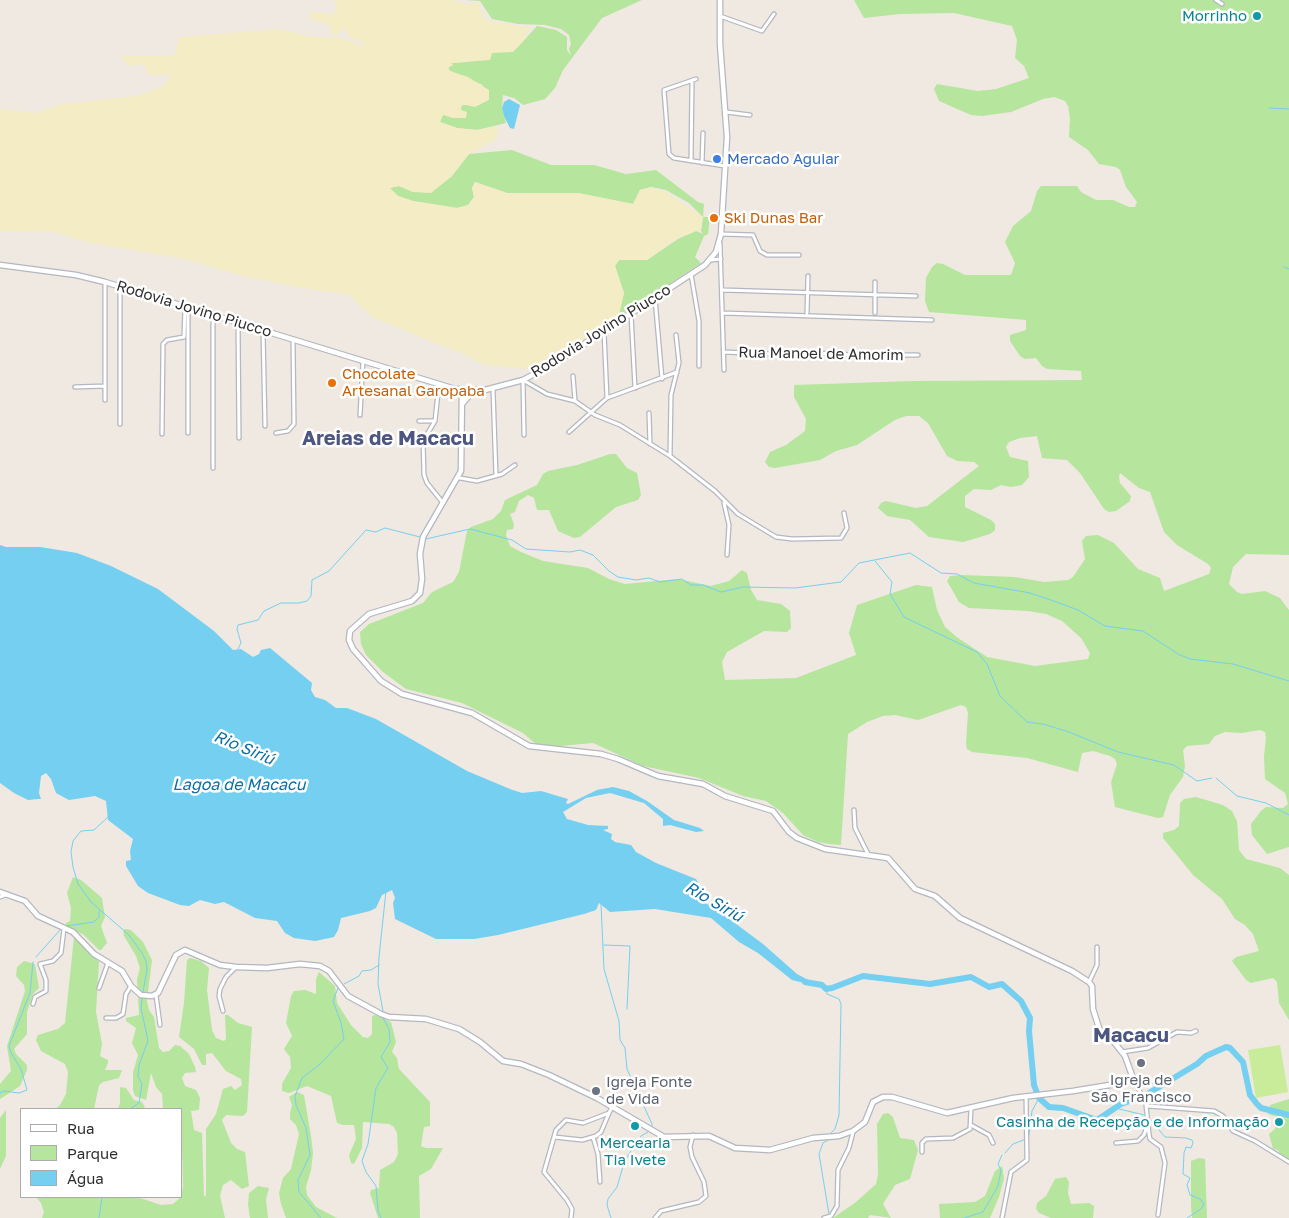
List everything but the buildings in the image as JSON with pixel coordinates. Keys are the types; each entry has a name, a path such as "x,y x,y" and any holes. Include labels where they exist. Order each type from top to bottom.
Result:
{"street":[{"name":"Rodovia Jovino Piucco","path":"0,265 76,275 120,286 462,390 494,389 523,380 547,368 711,260 720,244 726,112 720,44 720,0"},
{"path":"1216,0 1222,4"},
{"path":"720,16 762,32 774,14"},
{"path":"696,79 692,82 664,90 670,156 725,166"},
{"path":"690,161 692,82"},
{"path":"726,112 750,115"},
{"path":"702,163 703,133"},
{"path":"721,234 754,235 760,251 767,255 778,257 799,254"},
{"path":"720,244 723,290 724,370"},
{"path":"711,260 721,260"},
{"path":"690,274 699,321 699,366"},
{"path":"808,276 808,313"},
{"path":"105,282 105,400"},
{"path":"874,313 875,282"},
{"path":"120,286 120,424"},
{"path":"723,290 916,296"},
{"path":"655,298 662,379"},
{"path":"187,306 188,433"},
{"path":"162,434 163,344 166,340 184,337 187,306"},
{"path":"722,313 932,320"},
{"path":"213,314 213,468"},
{"path":"631,314 636,388"},
{"path":"238,321 239,438"},
{"path":"263,329 266,426"},
{"path":"604,331 607,398"},
{"path":"670,456 670,404 679,363 676,335"},
{"path":"276,433 288,431 294,424 292,339"},
{"name":"Rua Manoel de Amorim","path":"724,352 796,355 834,353 851,355 918,355"},
{"path":"360,415 363,361"},
{"path":"569,432 607,398 677,372"},
{"path":"574,376 575,401"},
{"path":"523,380 548,394 575,401 592,412 620,425 670,456 714,491 738,514 768,533 783,538 841,538 847,528 844,512"},
{"path":"523,380 524,435"},
{"path":"439,384 435,421 423,441 424,476 426,483 443,503"},
{"path":"75,387 104,386"},
{"path":"494,389 496,476"},
{"path":"462,390 462,467 460,478 423,537 420,554 422,587 416,598 406,604 368,614 350,631 349,640 353,649 381,681 402,694 472,713 530,746 601,754 658,776 703,784 725,796 773,810 789,832 797,838 825,849 888,858 915,889 935,896 950,911 969,924 1006,939 1072,971 1089,982 1092,986 1093,1009 1100,1031 1122,1052 1127,1060 1134,1081 1146,1104 1147,1126 1150,1139 1161,1147 1164,1163 1158,1215"},
{"path":"462,405 473,391"},
{"path":"650,413 650,445"},
{"path":"419,421 435,421"},
{"path":"460,478 474,482 496,476 515,465"},
{"path":"724,502 729,525 727,555"},
{"path":"854,810 855,828 868,854"},
{"path":"2,894 25,901 38,916 73,932 94,954 122,971 131,986 141,995 156,995"},
{"path":"33,1004 35,997 46,991 46,980 40,964 53,962 62,952 64,929"},
{"path":"1089,982 1097,965 1097,946"},
{"path":"160,1025 156,995 176,955 180,952 190,952 220,965 236,968 267,968 300,964 320,966 329,971 348,996 381,1014 389,1017 426,1019 459,1029 480,1042 503,1061 521,1064 549,1075 612,1107 664,1137 694,1135 714,1137 735,1148 770,1150 813,1138 839,1136 853,1131 865,1122 873,1102 883,1097 892,1097 942,1113 1026,1096 1134,1081"},
{"path":"99,988 108,962"},
{"path":"223,1011 218,996 220,989 226,977 236,968"},
{"path":"106,1018 116,1018 123,1014 126,994 131,986"},
{"path":"1122,1052 1148,1048 1177,1032 1191,1033 1196,1031"},
{"path":"1002,1218 1011,1172 1026,1162 1028,1156 1026,1096"},
{"path":"1146,1104 1214,1111 1223,1116 1233,1132 1256,1141 1289,1162"},
{"path":"554,1137 582,1140 593,1137 601,1132 612,1107"},
{"path":"922,1152 922,1143 926,1139 953,1138 968,1130 971,1125 972,1108"},
{"path":"571,1218 572,1209 567,1200 544,1172 557,1128 566,1120 582,1123 609,1113"},
{"path":"971,1125 989,1135 993,1143"},
{"path":"1116,1143 1138,1142 1144,1135 1147,1126"},
{"path":"824,1218 831,1216 837,1206 838,1170 849,1148 853,1131"},
{"path":"655,1218 661,1212 699,1202 706,1196 704,1182 692,1157 690,1147 694,1135"},
{"path":"593,1137 598,1154 600,1182"}],"green space":[{"path":"466,0 642,0 602,18 563,70 555,88 545,99 523,105 514,98 503,95 502,108 506,123 477,130 457,128 440,122 443,114 453,118 461,110 460,106 469,104 483,85 450,71 448,68 451,63 467,62 491,53 517,48 537,26 556,30 567,37 567,50 571,56 569,49 571,44 569,35 561,29 545,25 518,24 492,19 480,1"},
{"path":"854,0 1289,0 1289,555 1246,554 1233,567 1229,584 1242,594 1265,591 1280,598 1289,610 1289,847 1267,854 1252,835 1251,824 1261,811 1266,807 1283,808 1288,804 1285,793 1265,779 1264,756 1266,738 1265,732 1260,730 1242,733 1225,732 1215,736 1209,744 1187,746 1183,750 1185,766 1183,777 1170,795 1163,817 1158,818 1115,807 1111,782 1117,764 1115,759 1110,756 1093,751 1082,753 1078,772 1027,758 972,752 967,749 966,743 968,713 966,707 961,705 918,720 895,715 883,716 867,722 848,734 841,845 818,842 803,835 783,813 766,801 743,796 699,778 643,766 593,743 549,747 537,745 523,733 462,703 406,689 383,672 366,655 361,644 360,632 369,624 423,603 432,592 453,582 459,572 467,531 471,527 493,519 501,511 505,500 537,485 543,474 548,471 577,465 610,454 616,454 627,468 637,473 641,495 638,500 616,507 580,537 574,538 558,531 549,510 537,510 534,498 528,495 519,501 515,512 510,514 514,524 513,529 507,530 506,535 510,546 543,561 588,568 609,579 625,584 678,579 711,586 729,581 742,570 747,573 751,590 757,600 781,604 790,611 791,628 787,632 764,631 727,652 722,662 725,680 796,678 856,655 849,633 857,605 916,585 932,587 937,610 945,627 987,657 1035,666 1088,659 1090,653 1081,638 1062,621 1046,614 1028,611 969,608 959,602 947,581 950,576 962,575 1015,577 1044,582 1068,580 1073,577 1085,559 1082,541 1086,536 1098,535 1114,543 1138,569 1160,578 1164,591 1209,574 1211,568 1208,564 1177,545 1164,532 1150,492 1139,488 1120,473 1120,483 1131,496 1130,501 1116,511 1109,512 1104,509 1080,473 1067,460 1042,458 1037,436 1020,438 1009,442 1006,447 1010,457 1028,461 1029,477 1022,485 1011,487 1001,485 991,490 974,489 965,496 965,507 991,520 995,524 995,530 990,534 963,542 929,537 910,520 887,516 878,508 881,503 886,501 916,508 927,506 979,466 974,462 957,461 947,456 928,423 919,416 906,416 895,420 857,445 836,451 820,460 775,468 769,467 765,462 770,452 786,445 805,431 806,419 794,397 794,385 913,381 1082,380 1081,371 1047,369 1036,358 1025,359 1020,356 1010,341 1010,335 1026,330 1026,320 929,312 925,301 926,278 932,267 937,263 965,275 1011,275 1015,263 1005,242 1013,226 1031,211 1037,191 1041,186 1077,186 1081,192 1096,200 1113,200 1129,207 1135,207 1137,202 1126,187 1120,170 1116,167 1099,164 1088,150 1069,137 1070,118 1065,101 1054,97 1043,99 1011,112 982,116 971,115 939,101 934,89 937,84 978,91 996,89 1029,78 1024,66 1015,58 1017,40 1012,26 954,13 900,14 864,18"},
{"path":"512,150 551,165 594,165 626,174 656,170 698,202 704,204 703,217 689,203 666,190 651,187 640,190 633,204 578,193 507,193 475,182 472,188 474,197 468,205 457,208 413,201 398,196 389,188 399,186 413,192 451,177 469,154"},
{"path":"703,217 710,217 708,234 704,236 695,257 701,263 618,318 624,293 615,266 619,260 647,260 678,239 696,231 703,234 701,231"},
{"path":"1196,797 1223,805 1232,811 1237,821 1239,850 1246,859 1280,868 1289,875 1289,1020 1279,1003 1277,982 1273,978 1251,983 1246,980 1232,961 1236,957 1259,951 1253,934 1245,925 1235,919 1222,899 1193,875 1163,838 1163,833 1174,830 1179,826 1180,803 1184,799"},
{"path":"73,877 81,880 102,898 105,917 101,926 107,943 101,950 84,935 66,926 66,923 70,921 71,908 67,893"},
{"path":"123,930 131,930 143,942 152,960 147,1001 149,1010 154,1017 159,1048 163,1052 169,1051 175,1045 180,1046 189,1054 195,1067 196,1072 185,1073 182,1078 185,1086 196,1090 200,1098 199,1110 191,1111 194,1130 202,1133 204,1197 206,1195 206,1129 216,1114 223,1089 231,1086 235,1090 242,1085 241,1079 226,1071 212,1053 206,1054 206,1065 202,1065 194,1049 179,1037 187,960 190,958 201,961 209,968 207,990 212,1030 216,1038 224,1041 226,1039 225,1015 228,1015 238,1023 252,1027 247,1112 243,1116 226,1115 222,1120 231,1143 237,1149 245,1152 249,1186 242,1189 231,1180 223,1185 220,1196 225,1218 42,1218 44,1212 37,1198 140,1198 161,1205 173,1204 182,1198 182,1108 163,1108 162,1094 156,1087 151,1073 146,1100 135,1096 133,1090 133,1072 138,1055 132,1043 136,1028 126,1021 126,1018 139,1015 137,979 140,968 136,956 124,936"},
{"path":"74,937 99,962 96,1012 102,1044 100,1056 108,1060 105,1070 122,1070 119,1078 103,1082 99,1085 94,1108 56,1108 66,1094 68,1072 65,1064 41,1051 36,1040 38,1035 58,1029 65,1023"},
{"path":"24,961 35,964 39,988 33,994 27,1012 27,1034 14,1049 16,1054 27,1065 27,1070 20,1086 0,1099 0,1084 11,1071 7,1046 25,991 24,985 16,976 17,967"},
{"path":"319,972 335,986 337,1003 351,1025 363,1037 368,1038 372,1034 372,1016 375,1015 391,1022 396,1042 392,1052 397,1058 399,1069 430,1102 430,1126 424,1127 421,1146 426,1148 443,1148 431,1169 419,1176 420,1218 378,1218 370,1193 371,1190 379,1188 380,1170 394,1162 398,1154 397,1133 394,1127 389,1124 363,1122 362,1148 354,1164 351,1163 349,1155 356,1139 354,1125 337,1123 331,1096 307,1086 289,1093 282,1091 282,1084 291,1068 290,1057 284,1049 292,1036 286,1023 291,996 294,991 305,990 316,994 316,979"},
{"path":"1280,1045 1288,1092 1256,1098 1248,1050"},
{"path":"120,1087 126,1088 134,1100 142,1102 145,1107 118,1108"},
{"path":"297,1092 304,1095 313,1153 306,1187 307,1195 316,1207 337,1218 286,1218 281,1204 279,1193 283,1178 291,1169 299,1134 296,1125 290,1119 292,1105 289,1097"},
{"path":"1289,1099 1289,1161 1281,1156 1278,1150 1273,1149 1269,1134 1275,1129 1276,1123 1280,1124 1280,1122 1276,1120 1277,1117 1268,1114 1270,1105"},
{"path":"6,1110 6,1156 0,1169 0,1118"},
{"path":"888,1113 893,1117 900,1138 914,1140 918,1150 910,1179 895,1185 883,1204 891,1218 870,1215 868,1218 833,1218 856,1202 876,1184 878,1175 877,1124 883,1114"},
{"path":"1199,1158 1205,1159 1207,1218 1192,1218 1191,1161"},
{"path":"1002,1166 1004,1178 999,1197 990,1218 940,1218 939,1204 975,1202 985,1196 995,1171"},
{"path":"1066,1177 1069,1182 1068,1193 1071,1204 1089,1203 1094,1206 1093,1218 1051,1218 1039,1213 1036,1209 1037,1203 1046,1196 1055,1179"},
{"path":"258,1186 269,1188 266,1199 268,1218 250,1218 249,1193"}],"sand":[{"path":"332,0 453,0 469,5 478,2 481,5 479,12 486,13 482,17 492,22 533,28 526,32 527,37 513,52 492,53 490,60 451,63 453,65 448,68 450,71 468,77 489,90 489,100 475,107 462,104 461,110 467,112 466,118 453,118 443,115 440,122 457,128 477,130 496,126 499,135 493,141 469,154 451,177 431,193 413,192 399,186 390,188 398,196 413,201 457,208 468,205 474,197 472,188 475,182 507,193 578,193 633,204 640,190 651,187 666,192 703,217 701,229 678,238 647,260 619,260 615,266 624,293 618,318 538,368 527,369 487,365 475,361 463,354 373,318 349,295 239,275 184,259 86,242 53,232 0,231 0,109 35,113 61,104 136,96 163,86 171,75 148,75 144,64 129,66 121,58 123,56 174,56 179,37 278,29 314,37 340,37 362,46 365,43 350,38 343,27 340,33 332,35 330,26 309,18 311,12 335,14 336,4"}],"water":[{"path":"509,99 520,105 514,129 510,128 502,108 504,102"},
{"name":"Lagoa de Macacu","path":"0,545 6,547 40,547 77,553 111,566 158,589 214,631 233,650 241,649 253,657 259,654 261,650 270,648 312,683 311,690 315,697 325,700 336,708 347,708 376,719 467,771 510,789 522,793 541,791 568,799 566,803 568,804 597,790 613,787 629,791 674,820 700,828 704,831 696,832 670,825 663,826 663,819 644,803 610,793 586,798 563,812 567,819 588,825 608,826 608,829 603,830 612,834 611,839 615,842 631,845 636,852 656,863 696,879 704,892 708,893 708,895 700,898 701,901 723,912 724,915 763,944 797,974 812,982 804,983 792,980 758,953 739,942 711,918 655,909 610,912 599,903 596,910 584,914 498,935 474,939 436,939 395,919 393,903 395,898 392,890 382,895 376,908 341,918 334,937 315,941 294,938 285,933 277,921 255,918 224,902 215,904 200,900 189,906 180,905 148,893 138,886 126,866 126,861 131,860 130,851 133,839 108,820 106,801 95,796 69,800 56,793 51,779 46,773 41,776 39,793 41,799 28,800 0,783"}],"waterway":[{"path":"1269,108 1289,109"},
{"path":"1284,267 1289,269"},
{"path":"238,649 241,643 237,629 238,625 258,620 264,611 281,603 307,601 311,596 312,580 329,571 366,530 376,532 385,528 420,537"},
{"path":"426,539 470,529 512,540 526,549 570,552 580,550 593,555 618,577 636,580 649,578 660,582 682,579 691,585 703,585 721,592 743,587 795,588 841,582 859,563 910,553 941,573 957,574 974,583 1030,593 1078,610 1105,626 1143,631 1178,654 1190,659 1233,664 1289,681"},
{"path":"875,561 892,582 890,594 904,617 977,652 987,664 1000,696 1027,722 1043,724 1069,732 1118,752 1174,765 1197,781 1212,778"},
{"path":"1216,778 1237,796 1266,803 1289,815"},
{"path":"108,817 94,830 81,831 73,841 71,852 73,867 78,884 91,902 129,935 142,953 146,961 147,970 143,992"},
{"path":"383,1011 378,984 386,891"},
{"path":"601,904 604,969 619,1021 620,1040 625,1048 627,1069 652,1124 652,1128"},
{"path":"66,926 94,922 99,917 99,911"},
{"path":"36,957 60,930"},
{"path":"604,945 630,946 627,1009"},
{"path":"0,1093 4,1091 19,1093 27,1090 21,1069 9,1046 30,993 33,962"},
{"path":"344,984 359,976 362,971 371,970 379,965"},
{"name":"Rio Siriú","path":"805,982 822,985 826,989 863,976 930,984 971,977 989,987 1002,984 1021,1001 1030,1018 1029,1031 1034,1085 1039,1098 1049,1107 1063,1108 1097,1120 1121,1104 1144,1096 1197,1064 1206,1056 1226,1047 1230,1048 1243,1062 1250,1095 1257,1104 1261,1108 1289,1115"},
{"path":"321,1218 299,1192 298,1180 310,1155 306,1128 296,1105 295,1096 302,1078 319,1065 344,1039 341,1023 333,1001 338,988"},
{"path":"826,989 827,994 839,999 841,1004 839,1115 835,1129 830,1134"},
{"path":"132,1108 139,1103 142,1084 138,1076 139,1065 148,1041 141,1008 142,999"},
{"path":"381,1218 378,1211 376,1186 366,1172 362,1161 368,1144 376,1088 388,1068 381,1057 390,1042 389,1029 383,1018"},
{"path":"1029,1135 1032,1111 1039,1098"},
{"path":"1115,1108 1144,1115"},
{"path":"1149,1118 1165,1137 1192,1140 1191,1148 1186,1147 1184,1153 1183,1174 1190,1178 1187,1185 1190,1195 1200,1199 1204,1204 1201,1209 1187,1218"},
{"path":"611,1218 607,1205 608,1199 617,1187 624,1163 629,1154 641,1136 648,1132"},
{"path":"1005,1153 1013,1144 1026,1139"},
{"path":"828,1140 823,1143 819,1154 829,1214"},
{"path":"964,1218 983,1212 998,1186 1001,1170 998,1164 1002,1155"},
{"path":"99,1218 102,1198"}],"place":[{"name":"Morrinho","path":"1257,16"},
{"name":"Mercado Aguiar","path":"717,159"},
{"name":"Ski Dunas Bar","path":"714,218"},
{"name":"Chocolate Artesanal Garopaba","path":"332,383"},
{"name":"Igreja de São Francisco","path":"1141,1063"},
{"name":"Igreja Fonte de Vida","path":"596,1091"},
{"name":"Casinha de Recepção e de Informação","path":"1279,1122"},
{"name":"Mercearia Tia Ivete","path":"635,1126"}],"district":[{"name":"Areias de Macacu","path":"388,439"},
{"name":"Macacu","path":"1131,1036"}]}
